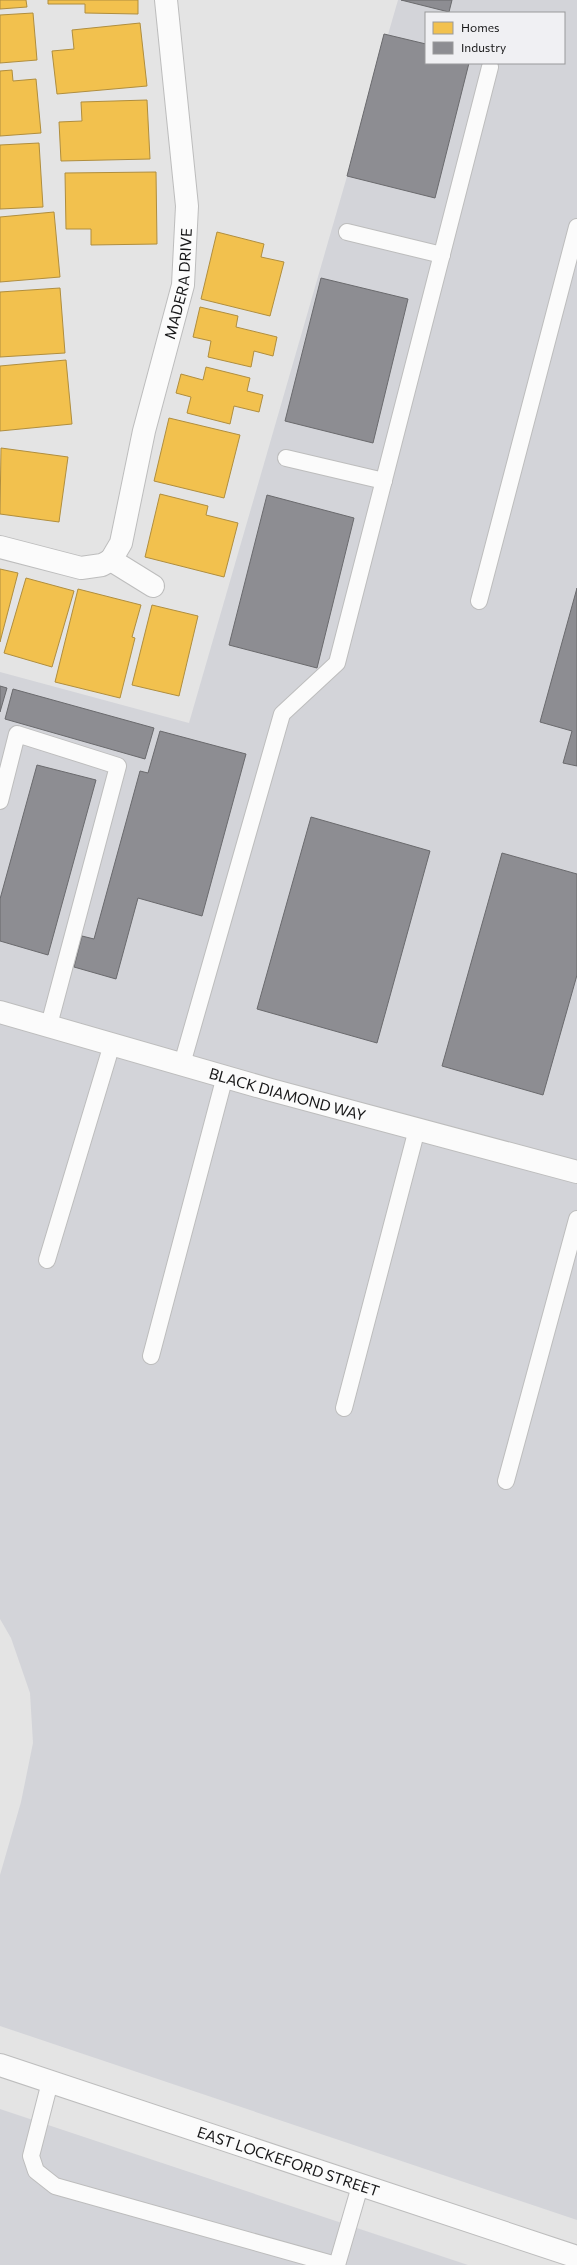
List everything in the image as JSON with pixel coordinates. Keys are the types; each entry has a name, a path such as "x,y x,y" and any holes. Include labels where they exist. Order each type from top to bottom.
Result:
{"street":[{"name":"MADERA DRIVE","path":"111,560 121,543 144,431 183,285 187,206 166,0"},
{"path":"0,547 82,568 102,565 111,560 153,586"},
{"name":"BLACK DIAMOND WAY","path":"0,1012 225,1076 577,1172"},
{"name":"EAST LOCKEFORD STREET","path":"0,2065 577,2257"}],"lane":[{"path":"182,1064 282,714 338,663 490,67"},
{"path":"479,601 577,227"},
{"path":"347,232 442,255"},
{"path":"286,458 384,481"},
{"path":"0,801 17,734 118,766 49,1025"},
{"path":"47,1260 112,1044"},
{"path":"151,1356 225,1076"},
{"path":"344,1408 417,1129"},
{"path":"506,1481 577,1219"},
{"path":"50,2082 31,2156 36,2171 55,2186 336,2265 360,2186"}],"shaded area":[{"path":"398,0 577,0 577,2220 0,2026 0,1875 21,1802 33,1743 30,1693 11,1638 0,1619 0,672 189,723"},
{"path":"0,2109 468,2265 0,2265"}],"building: Homes":[{"path":"0,0 26,0 27,7 0,9"},
{"path":"48,0 138,0 138,14 85,13 85,4 48,4"},
{"path":"33,13 37,60 0,63 0,15"},
{"path":"140,23 147,86 57,94 52,51 74,49 72,30"},
{"path":"12,70 13,81 36,79 41,133 0,136 0,71"},
{"path":"147,100 150,159 61,161 59,122 82,121 81,102"},
{"path":"39,143 43,207 0,209 0,145"},
{"path":"156,172 157,244 91,245 91,229 66,229 65,173"},
{"path":"54,212 60,277 0,282 0,217"},
{"path":"217,232 264,244 261,257 284,262 270,316 201,299"},
{"path":"60,288 65,353 0,357 0,292"},
{"path":"200,307 238,316 236,327 277,337 273,356 254,351 251,367 208,357 211,341 193,337"},
{"path":"66,360 72,424 0,431 0,366"},
{"path":"206,367 250,378 247,391 263,395 259,412 234,406 230,424 187,413 191,397 176,393 181,374 203,380"},
{"path":"169,418 240,435 224,498 154,481"},
{"path":"1,448 68,457 59,522 0,514"},
{"path":"160,494 208,506 206,515 238,523 224,577 145,557"},
{"path":"0,569 18,573 0,642"},
{"path":"26,578 74,591 52,667 4,653"},
{"path":"78,589 141,605 132,637 135,638 120,698 55,682"},
{"path":"152,605 198,616 179,696 132,685"}],"building: Industry":[{"path":"401,0 452,0 449,12"},
{"path":"384,34 425,44 425,64 469,64 435,198 347,176"},
{"path":"321,278 408,299 373,443 285,421"},
{"path":"267,495 354,518 317,668 229,645"},
{"path":"577,588 577,766 563,763 572,731 540,722"},
{"path":"0,686 7,688 0,712"},
{"path":"13,689 154,728 145,759 5,719"},
{"path":"160,731 246,754 202,916 138,898 116,979 74,967 82,936 94,939 140,771 148,773"},
{"path":"37,765 96,780 48,955 0,941 0,899"},
{"path":"311,817 430,851 377,1043 257,1009"},
{"path":"502,853 577,874 577,975 543,1095 442,1066"}]}
